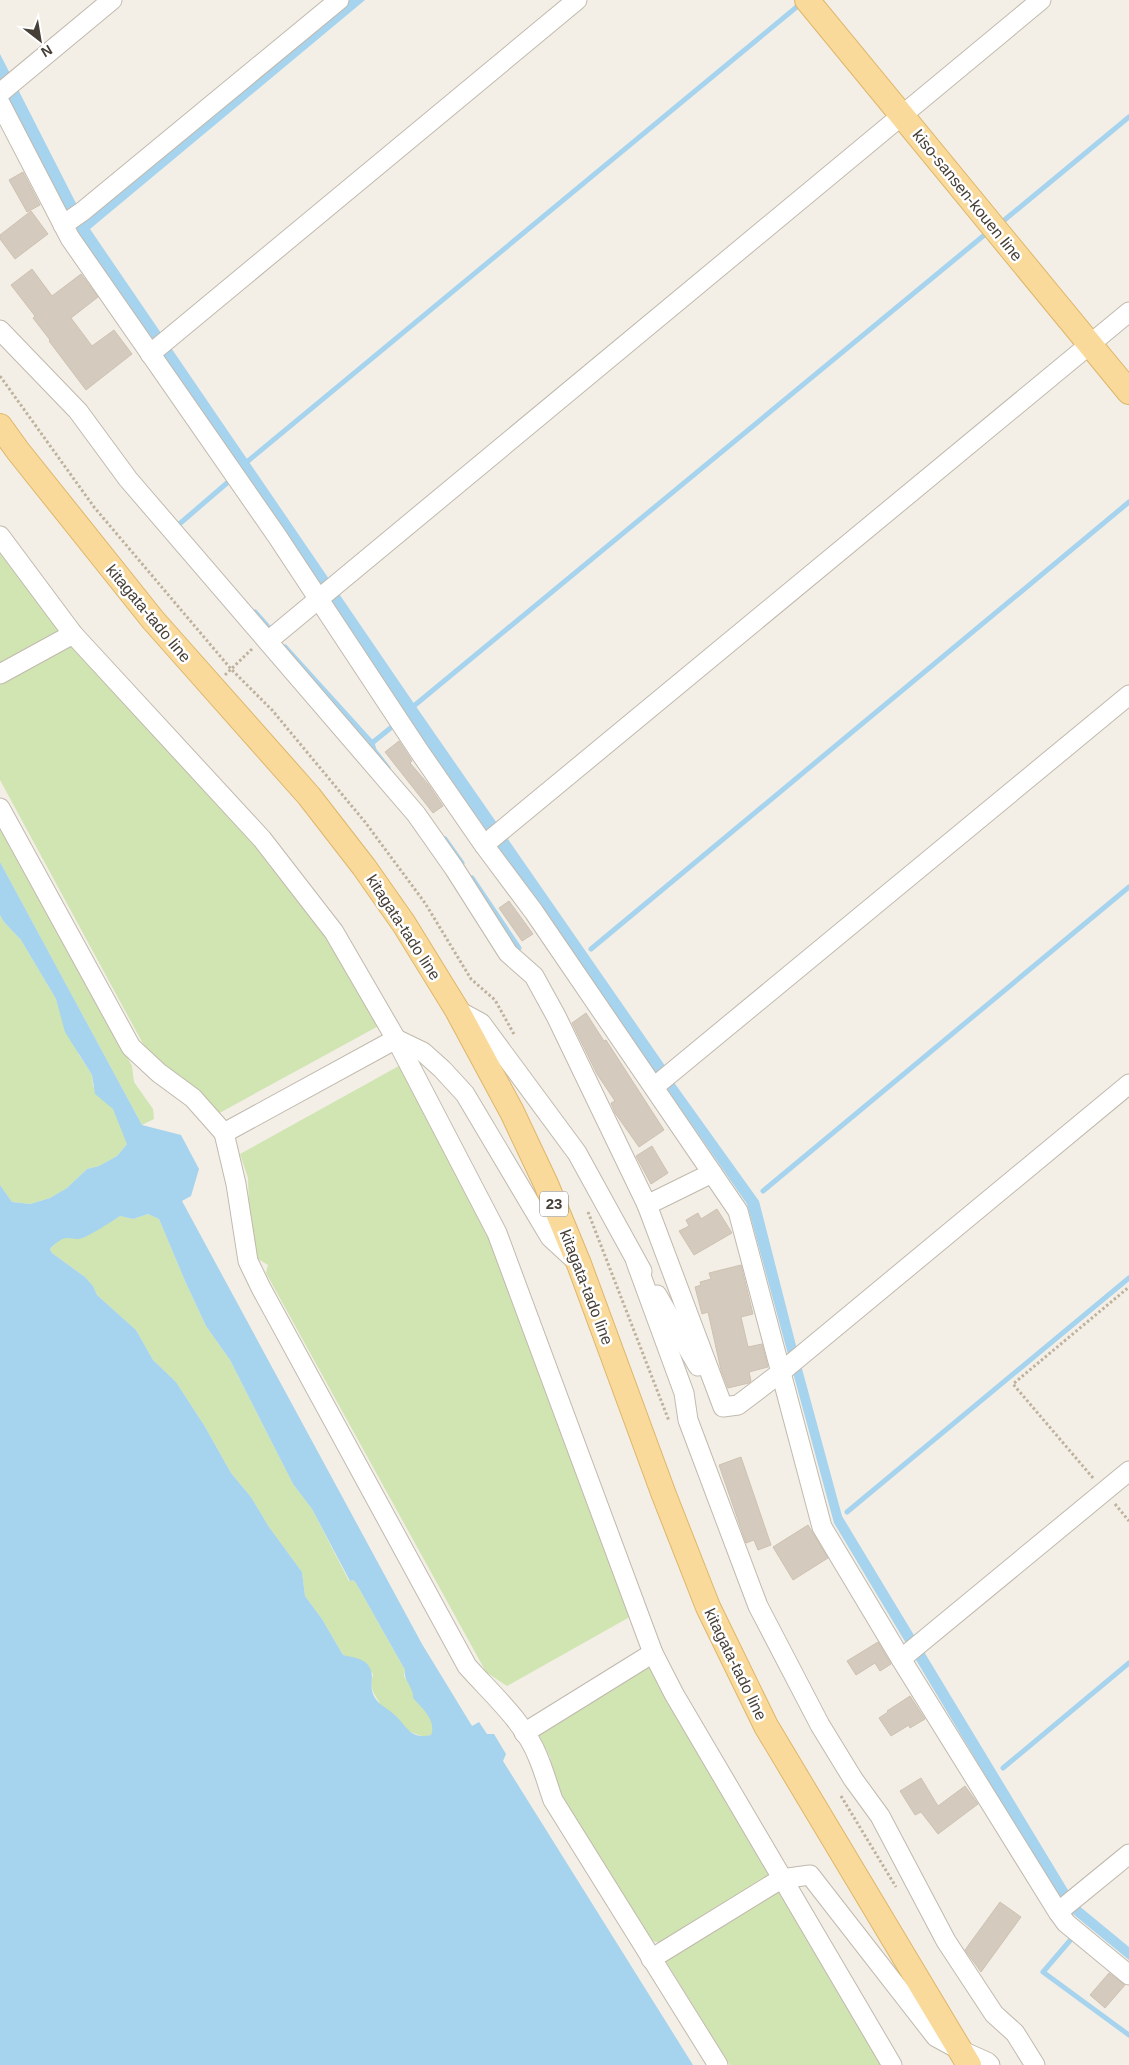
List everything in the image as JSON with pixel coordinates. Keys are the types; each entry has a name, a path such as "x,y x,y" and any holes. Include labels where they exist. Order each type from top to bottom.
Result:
{"main road":[{"name":"kiso-sansen-kouen line","path":"807,0 1129,392"},
{"name":"kitagata-tado line","path":"0,426 153,620 309,796 364,867 404,924 457,1010 512,1112 546,1184 579,1264 664,1495 708,1607 766,1726 965,2058"}],"street":[{"path":"112,0 4,92 65,223 109,296 152,352 277,536 325,593 534,912 661,1082 712,1173 738,1211 784,1369 822,1527 909,1652 1065,1907 1066,1923 1129,1975"},
{"path":"65,223 83,212 339,0"},
{"path":"152,352 577,0"},
{"path":"266,639 325,593 1041,0"},
{"path":"487,843 1129,312"},
{"path":"0,330 78,411 128,479 416,814 454,868 508,953 534,976 560,1025 647,1205 724,1407"},
{"path":"0,536 73,634 262,839 334,932 396,1040 497,1234 653,1653 674,1694 781,1879 892,2065"},
{"path":"0,674 73,634"},
{"path":"661,1082 1129,695"},
{"path":"0,808 131,1046 159,1073 193,1098 224,1133 236,1184 248,1261 261,1288 467,1666 485,1687 506,1705 538,1755 553,1800 718,2065"},
{"path":"457,1010 481,1023 577,1153 636,1262 724,1407"},
{"path":"224,1133 396,1040"},
{"path":"396,1040 423,1052 466,1094 550,1237 579,1264"},
{"path":"724,1407 738,1405 784,1369 1129,1084"},
{"path":"647,1205 712,1173"},
{"path":"636,1262 684,1393 688,1420 758,1606 820,1725 853,1779 880,1816 946,1941 994,2014 1014,2033 1034,2065"},
{"path":"909,1652 1129,1471"},
{"path":"524,1733 653,1653"},
{"path":"1065,1907 1129,1854"},
{"path":"651,1960 781,1879 810,1875 936,2037 965,2058 987,2062 990,2065"}],"path":[{"path":"212,687 266,639"},
{"path":"1129,1287 1013,1384 1129,1521"}],"green space":[{"path":"0,546 62,626 60,636 0,669"},
{"path":"73,645 229,808 337,948 384,1023 214,1116 148,1053 0,780 0,683"},
{"path":"0,822 132,1066 134,1082 153,1109 154,1119 142,1125 0,862"},
{"path":"0,915 21,940 56,999 79,1055 92,1075 93,1086 113,1109 127,1140 127,1144 117,1156 99,1166 87,1169 67,1188 50,1198 30,1204 12,1202 0,1185"},
{"path":"406,1062 494,1236 635,1614 507,1686 486,1672 266,1273 268,1265 258,1259 250,1236 248,1178 240,1154"},
{"path":"148,1214 159,1219 206,1326 230,1360 293,1484 312,1509 349,1581 353,1580 356,1583 405,1670 404,1676 432,1721 434,1729 431,1735 424,1737 405,1729 397,1717 382,1707 373,1692 371,1684 373,1674 363,1661 343,1655 322,1619 305,1596 302,1572 269,1527 251,1497 231,1473 204,1425 176,1382 153,1360 136,1330 97,1295 93,1286 85,1277 52,1253 50,1249 59,1240 67,1237 83,1238 120,1216 133,1219"},
{"path":"651,1661 769,1875 766,1881 663,1944 653,1941 563,1800 555,1781 550,1757 537,1731"},
{"path":"779,1888 886,2065 730,2065 665,1960"}],"water":[{"path":"347,0 365,0 90,229 415,705 668,1070 673,1081 759,1201 842,1516 1071,1895 1078,1905 1129,1947 1129,1960 1061,1902 834,1523 747,1204 406,715 322,586 245,482 80,240 0,83 0,54 83,217"},
{"path":"0,862 142,1125 181,1135 199,1169 191,1196 182,1201 422,1644 472,1726 479,1722 487,1734 494,1734 506,1754 503,1761 693,2065 0,2065 0,1185 12,1202 30,1204 50,1198 67,1188 87,1169 99,1166 117,1156 127,1144 113,1109 95,1094 92,1075 65,1032 56,999 21,940 0,915","holes":["148,1214 159,1219 206,1326 230,1360 293,1484 312,1509 350,1581 353,1580 356,1583 405,1670 413,1698 430,1720 432,1725 431,1735 419,1736 414,1734 376,1700 372,1691 370,1668 360,1659 343,1655 322,1619 305,1596 302,1572 269,1527 251,1497 231,1473 204,1425 176,1382 153,1360 136,1330 97,1295 93,1286 85,1277 52,1253 50,1249 65,1238 80,1239 85,1237 120,1216 133,1219"]}],"building":[{"path":"23,172 40,205 27,212 9,180"},
{"path":"31,211 48,234 15,259 0,239 0,235"},
{"path":"32,269 52,296 81,274 98,297 71,318 92,346 114,330 132,354 86,390 49,341 33,318 35,316 11,285"},
{"path":"399,741 412,761 410,763 443,806 433,813 385,752"},
{"path":"509,901 533,934 522,941 499,908"},
{"path":"586,1013 604,1041 606,1040 664,1130 639,1147 615,1113 611,1103 615,1101 597,1074 572,1023"},
{"path":"652,1146 668,1173 651,1184 636,1156"},
{"path":"717,1209 732,1233 694,1255 679,1231 689,1226 686,1220 698,1213 701,1219"},
{"path":"741,1265 753,1314 741,1317 748,1347 762,1344 768,1367 749,1372 751,1381 749,1383 728,1388 721,1370 708,1312 702,1314 695,1287 701,1285 700,1282 711,1279 709,1273"},
{"path":"741,1457 771,1545 758,1550 754,1540 746,1543 719,1465"},
{"path":"808,1525 828,1558 793,1580 773,1547"},
{"path":"878,1642 891,1664 880,1671 875,1663 856,1675 847,1661"},
{"path":"910,1696 925,1719 910,1728 909,1725 891,1736 879,1718"},
{"path":"921,1778 938,1806 965,1786 978,1804 938,1834 921,1812 915,1815 900,1791"},
{"path":"1000,1902 1021,1917 981,1972 965,1950"},
{"path":"1109,1973 1125,1985 1105,2008 1090,1995"}],"waterway":[{"path":"248,461 799,5"},
{"path":"1002,222 1129,117"},
{"path":"415,705 988,232"},
{"path":"179,528 177,526 227,483"},
{"path":"591,949 1129,502"},
{"path":"255,612 270,629"},
{"path":"285,647 372,743"},
{"path":"388,768 374,750 372,743 393,726"},
{"path":"445,839 462,863"},
{"path":"472,878 519,948"},
{"path":"763,1191 1129,887"},
{"path":"847,1512 1129,1278"},
{"path":"1003,1768 1129,1663"},
{"path":"1073,1937 1043,1972 1129,2035"}]}
